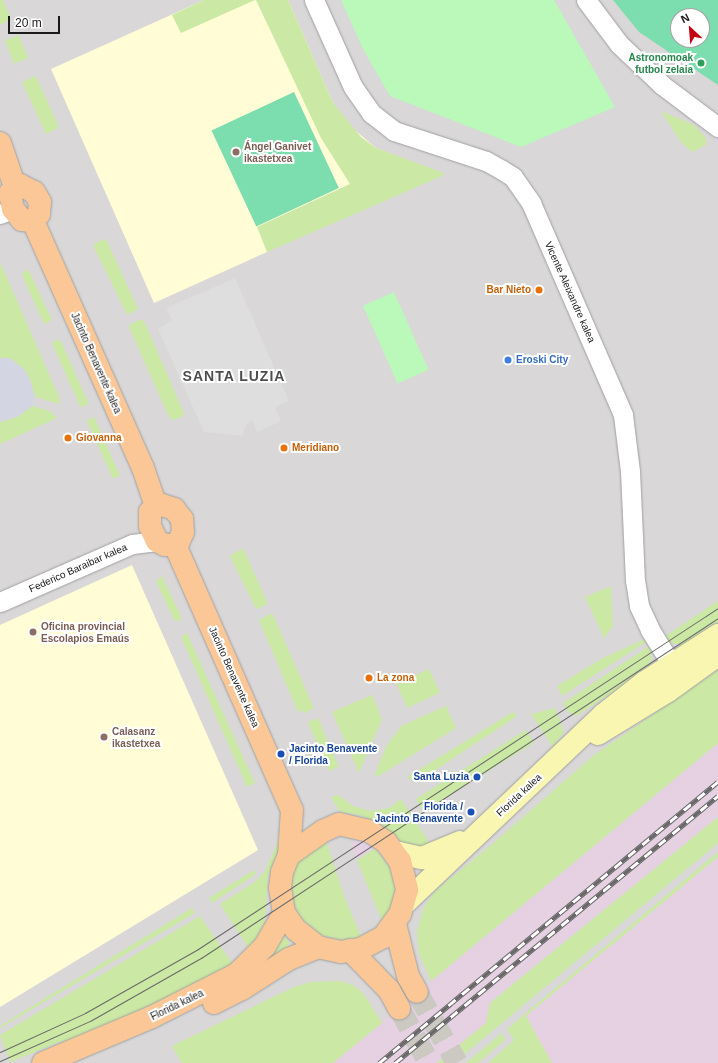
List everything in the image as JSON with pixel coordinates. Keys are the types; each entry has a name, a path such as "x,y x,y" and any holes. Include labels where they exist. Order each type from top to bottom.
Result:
{"main road":[{"path":"0,143 15,187 10,198 7,212 22,220 32,221 40,210 38,196 29,187 15,187"},
{"name":"Jacinto Benavente kalea","path":"32,221 143,468 156,506"},
{"path":"156,506 168,506 182,519 183,532 178,543 166,543 149,518 150,512 156,506"},
{"name":"Jacinto Benavente kalea","path":"166,543 292,810 289,855"},
{"path":"677,674 718,635"},
{"path":"677,674 718,655"},
{"name":"Florida kalea","path":"405,902 478,831 559,758 677,674"},
{"path":"292,810 305,820 329,828"},
{"path":"339,824 361,828 378,836 395,852 404,873 407,890 405,902 395,924 383,937 370,945 350,950 333,951 318,947 296,930 284,913 280,881 289,855 329,828 339,824"},
{"name":"Florida kalea","path":"395,852 411,858 432,856 478,831"},
{"name":"Florida kalea","path":"43,1063 118,1032 230,978 257,956 284,913"},
{"path":"395,924 408,976 417,992"},
{"name":"Florida kalea","path":"76,1063 223,999 289,959 318,947"},
{"path":"350,950 389,990 399,1008"}],"street":[{"name":"Vicente Aleixandre kalea","path":"314,0 353,87 371,113 394,131 486,161 513,177 531,203 623,415 630,471 635,580 639,606 677,674"},
{"path":"586,0 619,44 657,80 718,127"},
{"name":"Federico Baraibar kalea","path":"0,602 132,544 166,543"}],"shaded area":[{"path":"0,0 718,0 718,857 526,1016 552,1063 0,1063"},
{"name":"Ángel Ganivet ikastetxea","path":"204,0 288,0 333,103 350,126 376,148 437,171 267,252 154,303 51,69"},
{"path":"235,278 289,401 277,406 276,410 281,421 257,432 252,420 245,426 243,436 204,432 158,329 172,320 166,308"},
{"path":"0,358 10,358 26,371 35,397 32,406 19,416 0,422"},
{"name":"Calasanz ikastetxea","path":"132,565 258,850 0,1007 0,625"},
{"path":"718,743 718,817 490,1002 486,1023 437,1063 333,1063"},
{"path":"358,839 375,848 357,860 351,844"},
{"path":"718,857 718,1063 552,1063 526,1016"}],"green space":[{"path":"0,0 3,0 11,19 0,25"},
{"path":"204,0 255,0 181,33 172,15"},
{"path":"256,0 288,0 333,103 361,137 376,148 444,173 442,176 267,252 257,227 350,184 321,138"},
{"path":"341,0 554,0 615,107 521,147 390,96 364,51"},
{"name":"Astronomoak futbol zelaia","path":"613,0 718,0 718,85 639,32"},
{"path":"19,35 28,58 14,64 5,40"},
{"path":"36,76 58,125 58,128 46,134 22,82"},
{"path":"294,92 339,188 256,227 212,130"},
{"path":"661,111 694,125 706,138 706,145 692,152 680,141"},
{"path":"106,239 138,309 127,315 94,247 95,243"},
{"path":"0,262 59,397 60,404 35,397 30,378 0,358"},
{"path":"26,270 29,271 52,320 44,324 22,275"},
{"path":"394,292 429,370 398,383 363,306"},
{"path":"140,320 144,321 184,413 183,416 174,420 169,417 129,327 130,324"},
{"path":"60,339 89,404 81,408 52,343"},
{"path":"32,406 50,411 57,418 0,444 0,422 19,416"},
{"path":"94,417 120,475 113,479 87,420"},
{"path":"241,549 244,550 267,602 266,605 256,609 230,556"},
{"path":"162,576 182,619 177,621 174,620 156,581"},
{"path":"611,586 613,626 604,638 585,597"},
{"path":"718,601 718,623 683,645 670,643 664,637"},
{"path":"270,614 273,615 314,708 304,713 302,710 298,712 259,620"},
{"path":"187,633 255,783 247,787 181,637"},
{"path":"645,639 646,642 562,696 557,686 601,659"},
{"path":"649,646 652,659 647,670 576,716 567,711 563,703"},
{"path":"429,669 440,693 407,708 396,684"},
{"path":"718,670 718,743 431,981 419,953 417,932 423,909 435,891 497,840 594,755"},
{"path":"372,695 382,719 359,773 332,712"},
{"path":"446,706 456,728 377,777 375,774 386,747 401,726"},
{"path":"555,708 564,732 553,747 531,714"},
{"path":"513,712 517,716 416,783 407,777"},
{"path":"318,718 339,767 329,771 308,722"},
{"path":"526,730 534,743 424,812 416,799"},
{"path":"338,795 353,806 370,811 389,808 401,799 434,850 402,843 381,824 359,815 340,812 331,797"},
{"path":"718,817 718,843 454,1063 437,1063 486,1023 490,1003"},
{"path":"281,819 278,849 268,877 265,921 251,952 220,904 256,881 265,871 278,841"},
{"path":"326,840 343,893 361,937 341,940 321,935 301,918 294,904 292,883 297,864 302,856"},
{"path":"375,848 391,870 395,889 392,906 382,921 357,860"},
{"path":"718,852 718,857 526,1016 552,1063 488,1063 514,1040 507,1029"},
{"path":"254,870 256,873 252,877 212,903 209,898"},
{"path":"192,908 195,913 0,1028 0,1026"},
{"path":"200,916 236,969 66,1049 62,1041 10,1062 0,1035"},
{"path":"282,935 289,941 289,946 262,970 266,954"},
{"path":"340,981 355,986 365,996 382,1023 333,1063 182,1063 172,1046 294,987 311,982"},
{"path":"502,1033 505,1040 478,1063 466,1063"}],"tunnel":[{"path":"417,992 457,1063"},
{"path":"399,1008 429,1063"}],"tram line":[{"path":"0,1052 85,1013 198,949 718,608"},
{"path":"0,1061 90,1021 201,958 718,618"}],"railway":[{"path":"379,1063 718,782"},
{"path":"395,1063 718,796"}],"place":[{"name":"Astronomoak futbol zelaia","path":"701,63"},
{"name":"Ángel Ganivet ikastetxea","path":"236,152"},
{"name":"Bar Nieto","path":"539,290"},
{"name":"Eroski City","path":"508,360"},
{"name":"Giovanna","path":"68,438"},
{"name":"Meridiano","path":"284,448"},
{"name":"Oficina provincial Escolapios Emaús","path":"33,632"},
{"name":"La zona","path":"369,678"},
{"name":"Calasanz ikastetxea","path":"104,737"},
{"name":"Jacinto Benavente / Florida","path":"281,754"},
{"name":"Santa Luzia","path":"477,777"},
{"name":"Florida / Jacinto Benavente","path":"471,812"}],"district":[{"name":"SANTA LUZIA","path":"234,376"}]}
